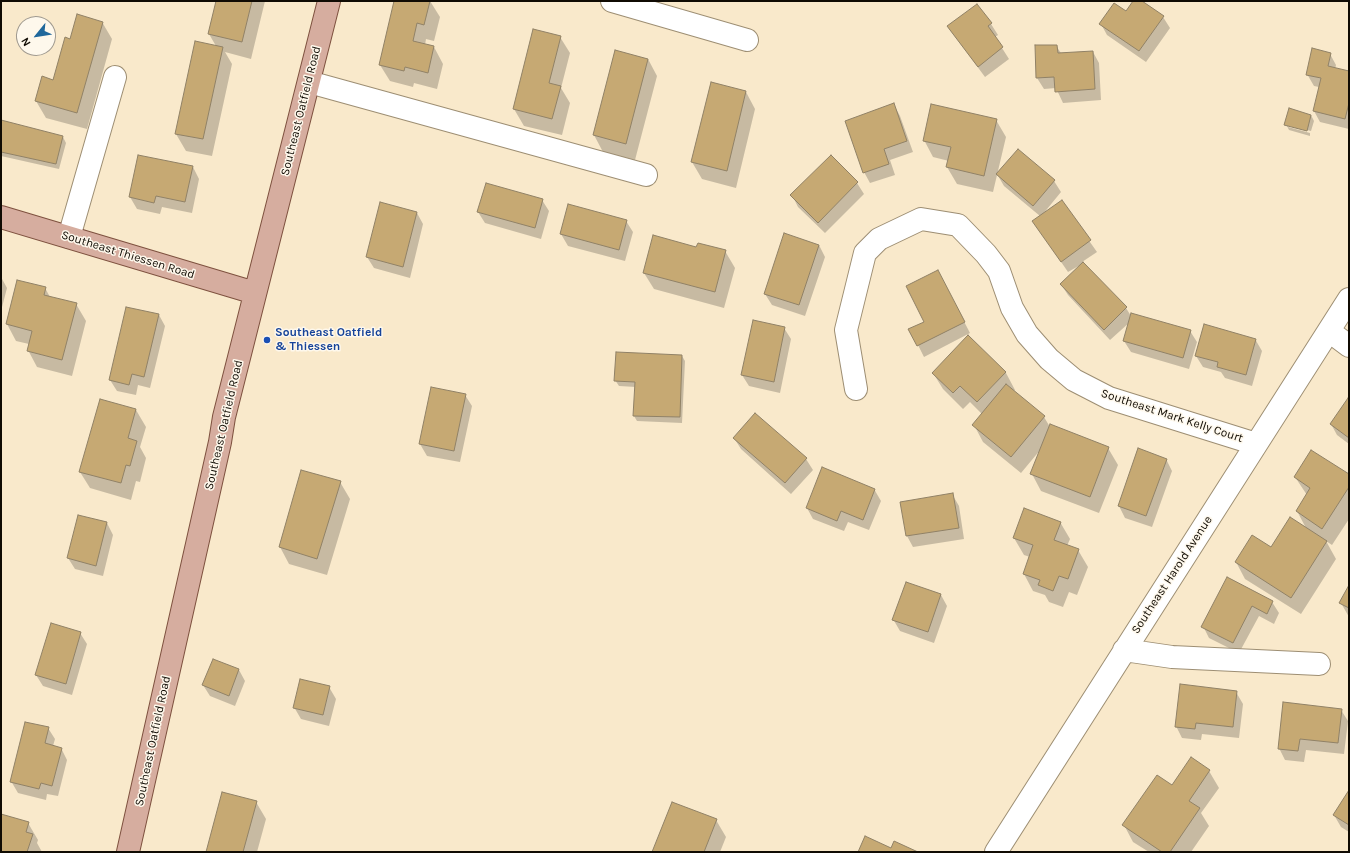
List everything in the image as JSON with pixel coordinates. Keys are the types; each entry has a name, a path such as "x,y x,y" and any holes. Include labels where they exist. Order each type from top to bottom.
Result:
{"main road":[{"name":"Southeast Oatfield Road","path":"128,852 220,442 224,418 329,1"},
{"name":"Southeast Thiessen Road","path":"1,217 256,293"}],"street":[{"path":"612,1 747,40"},
{"path":"69,237 115,77"},
{"path":"309,82 646,175"},
{"name":"Southeast Mark Kelly Court","path":"856,389 846,330 865,253 879,239 921,219 958,225 986,254 999,271 1012,308 1027,334 1048,359 1074,380 1109,398 1256,444"},
{"name":"Southeast Harold Avenue","path":"996,852 1349,299"},
{"path":"1329,331 1349,346"},
{"path":"1124,650 1172,657 1319,664"}],"building":[{"path":"216,1 252,1 242,42 208,34"},
{"path":"394,1 430,1 424,25 417,23 413,41 434,46 428,73 405,67 404,71 379,65"},
{"path":"1133,1 1142,1 1164,16 1139,51 1099,24 1114,3 1126,11"},
{"path":"977,4 992,23 988,26 1003,47 978,67 947,26"},
{"path":"77,14 103,22 77,113 35,101 42,76 53,80 65,37 70,39"},
{"path":"533,29 561,36 549,83 561,86 552,119 513,109"},
{"path":"195,41 223,47 203,139 175,134"},
{"path":"1035,45 1057,45 1058,53 1093,51 1095,89 1055,92 1054,77 1036,78"},
{"path":"1312,48 1331,53 1328,66 1349,71 1349,103 1345,119 1313,111 1321,78 1306,75"},
{"path":"615,50 648,59 626,144 593,135"},
{"path":"711,82 746,91 727,171 691,162"},
{"path":"894,103 907,141 884,149 889,164 863,173 845,121"},
{"path":"931,104 997,119 984,176 946,167 951,147 923,141"},
{"path":"1289,108 1311,115 1307,131 1284,125"},
{"path":"1,120 63,136 56,164 1,152"},
{"path":"1018,149 1055,180 1033,206 996,174"},
{"path":"138,155 193,166 185,202 156,196 154,203 129,197"},
{"path":"831,155 858,182 818,223 790,195"},
{"path":"486,183 543,199 535,228 477,212"},
{"path":"1062,200 1091,240 1061,262 1032,221"},
{"path":"380,202 417,212 403,267 366,257"},
{"path":"568,204 627,220 619,250 560,234"},
{"path":"784,233 819,245 799,305 764,294"},
{"path":"653,235 696,247 698,243 726,250 715,292 643,273"},
{"path":"1083,262 1127,307 1104,330 1060,284"},
{"path":"938,270 965,322 917,346 908,329 924,322 906,286"},
{"path":"17,280 46,287 44,295 77,303 62,360 27,351 32,331 6,324"},
{"path":"126,307 159,314 144,377 132,374 129,385 109,380"},
{"path":"1131,313 1191,330 1183,358 1123,341"},
{"path":"753,320 785,327 774,382 741,375"},
{"path":"1204,324 1256,339 1246,375 1217,367 1218,362 1195,356"},
{"path":"968,335 1006,372 977,402 960,386 953,393 932,373"},
{"path":"616,352 682,355 680,417 633,416 635,382 614,381"},
{"path":"1006,384 1045,416 1011,457 972,425"},
{"path":"431,387 466,394 454,451 419,444"},
{"path":"1348,398 1349,399 1349,438 1330,424"},
{"path":"100,399 136,409 128,438 137,441 130,466 126,465 121,483 79,472"},
{"path":"755,413 807,458 785,483 733,438"},
{"path":"1050,424 1109,447 1090,497 1030,474"},
{"path":"1138,448 1167,459 1146,516 1118,506"},
{"path":"1311,450 1349,474 1349,487 1322,529 1296,511 1310,488 1294,477"},
{"path":"822,467 875,489 863,520 841,511 837,521 806,508"},
{"path":"301,470 341,481 317,559 279,547"},
{"path":"953,493 959,528 906,536 900,502"},
{"path":"1024,508 1061,522 1054,540 1079,549 1068,579 1059,576 1053,591 1038,585 1040,580 1023,574 1033,545 1013,538"},
{"path":"78,515 107,522 96,566 67,558"},
{"path":"1290,517 1327,541 1291,598 1235,562 1252,535 1271,547"},
{"path":"1227,577 1273,601 1267,614 1252,606 1233,643 1201,627"},
{"path":"906,582 941,594 928,632 892,620"},
{"path":"1349,585 1349,608 1339,603"},
{"path":"51,623 81,632 66,684 35,675"},
{"path":"213,659 239,669 229,696 202,685"},
{"path":"300,679 330,686 323,715 293,708"},
{"path":"1180,684 1237,691 1233,727 1196,723 1195,729 1175,727"},
{"path":"1283,702 1342,709 1338,743 1300,739 1298,751 1278,749"},
{"path":"25,722 49,727 45,743 62,748 52,786 41,783 39,789 10,782"},
{"path":"1191,757 1210,770 1189,801 1200,808 1170,852 1162,852 1122,825 1157,775 1172,785"},
{"path":"1349,790 1349,825 1333,815"},
{"path":"222,792 257,801 243,852 206,852"},
{"path":"672,802 717,819 704,852 652,852"},
{"path":"1,814 29,822 26,832 33,834 27,852 1,852"},
{"path":"865,836 891,848 894,841 918,852 858,852"}],"place":[{"name":"Southeast Oatfield & Thiessen","path":"267,340"}]}
